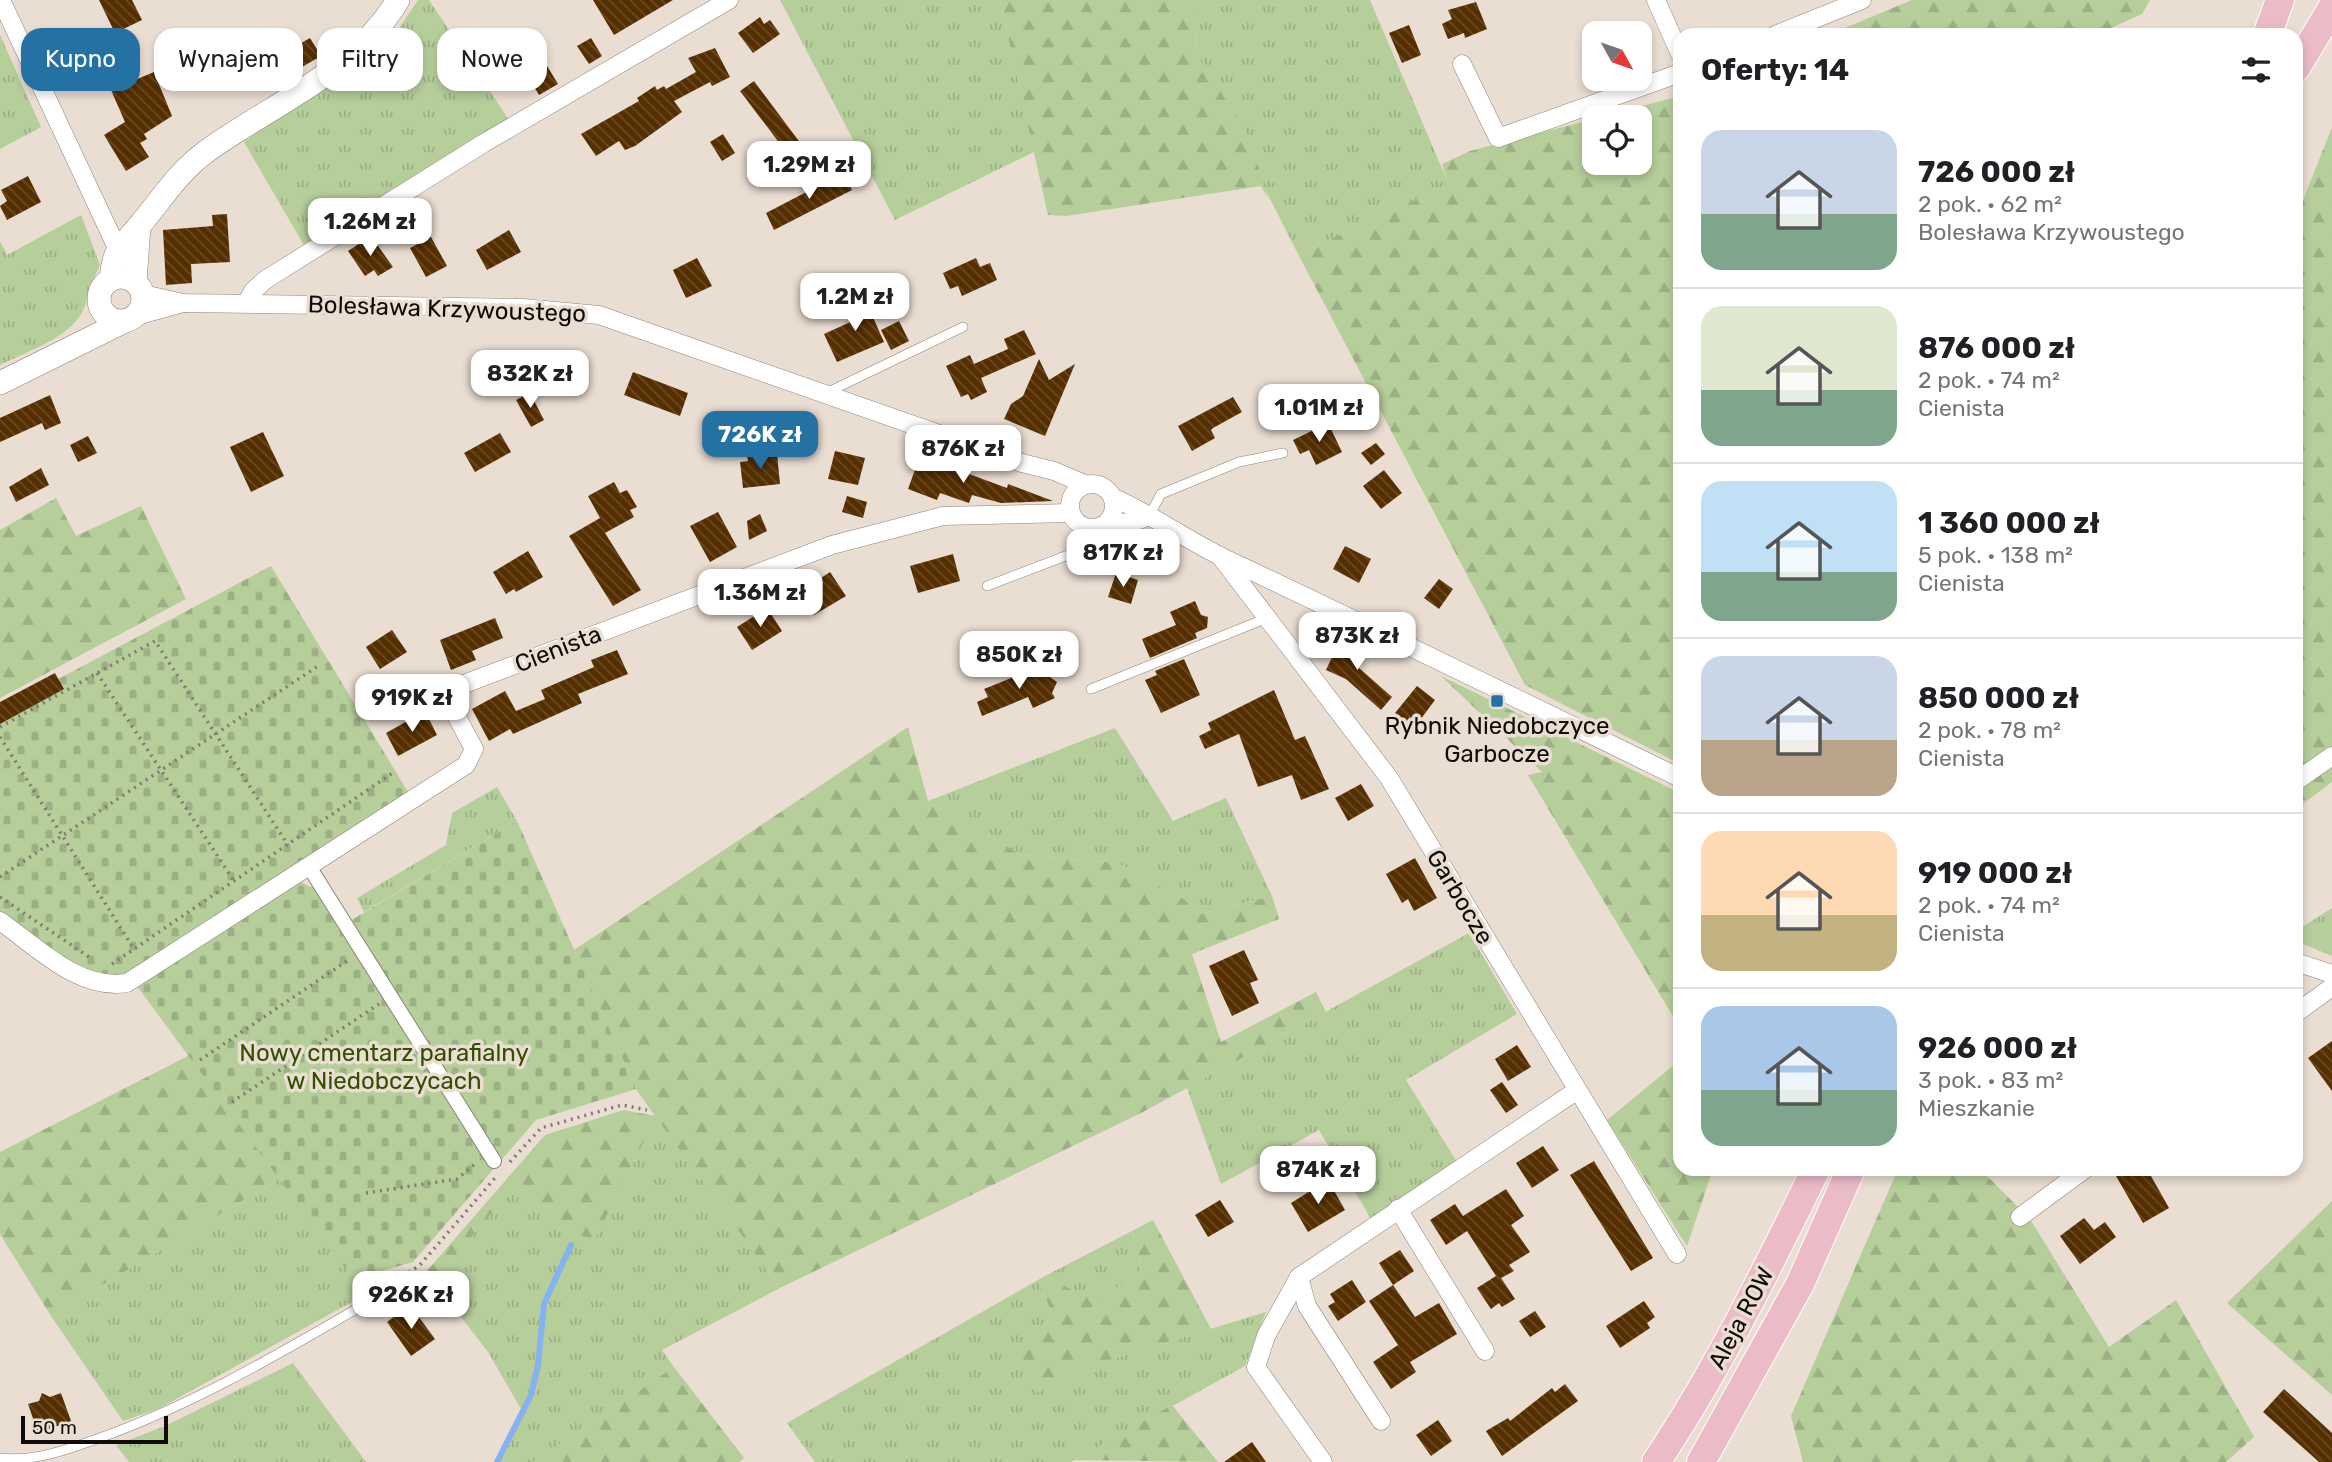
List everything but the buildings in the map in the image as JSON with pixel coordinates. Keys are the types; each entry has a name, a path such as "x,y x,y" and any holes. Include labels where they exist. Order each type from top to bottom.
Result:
{"main road":[{"path":"2303,39 2317,0"},
{"path":"2303,56 2332,8"},
{"name":"Aleja ROW","path":"1656,1462 1693,1406 1762,1281 1813,1176"},
{"name":"Aleja ROW","path":"1701,1462 1800,1284 1848,1176"}],"street":[{"path":"1,0 117,248"},
{"path":"64,349 100,306 100,293 111,280 117,248 139,226 164,191 184,170 208,150 338,65 380,26 398,0"},
{"path":"247,302 253,291 265,280 472,150 729,0"},
{"path":"1656,0 1673,38"},
{"path":"1791,28 1855,1"},
{"path":"1462,64 1498,138 1673,76"},
{"path":"0,383 64,349 88,341 129,319 141,308 139,226"},
{"path":"111,280 123,278 139,288"},
{"name":"Bolesława Krzywoustego","path":"139,288 183,303"},
{"name":"Bolesława Krzywoustego","path":"129,319 183,303 247,302 582,312 631,324 822,395 1022,463 1054,471 1087,485"},
{"path":"100,306 112,319 129,319"},
{"name":"Bolesława Krzywoustego","path":"1022,463 1058,487 1070,506"},
{"path":"1149,516 1133,523 1085,528 1070,506 1077,490 1087,485 1102,486 1112,497 1149,516 1220,556 1357,619 1673,775"},
{"path":"1106,524 1113,511 1112,497"},
{"name":"Cienista","path":"0,921 67,969 110,986 127,983 466,765 474,749 450,705 451,694 464,684 832,545 943,516 1070,506"},
{"name":"Garbocze","path":"1220,556 1389,778 1677,1254"},
{"path":"2303,776 2332,756"},
{"path":"308,865 389,997 497,1163"},
{"path":"2303,964 2332,974"},
{"path":"2303,1008 2332,987"},
{"path":"1323,1462 1256,1367 1266,1336 1300,1277 1576,1091"},
{"path":"2020,1217 2076,1176"},
{"path":"1398,1209 1485,1351"},
{"path":"1300,1277 1307,1306 1381,1421"}],"lane":[{"path":"822,395 963,327"},
{"path":"1149,516 1161,494 1239,462 1283,453"},
{"path":"987,586 1110,539 1106,524"},
{"path":"1091,689 1267,618"},
{"path":"0,1458 20,1461 67,1449 152,1420 234,1381 358,1308"}],"path":[{"path":"0,727 155,641 288,845"},
{"path":"0,877 318,666"},
{"path":"97,673 234,881"},
{"path":"0,737 134,949"},
{"path":"0,897 101,965 111,965 394,772"},
{"path":"200,1060 360,951"},
{"path":"232,1102 389,997"},
{"path":"358,1308 420,1265 497,1163 541,1128 622,1105 648,1110"},
{"path":"366,1193 457,1179 497,1163"}],"green space":[{"path":"418,0 429,0 448,28 437,28 437,91 490,91 509,120 305,247 244,142 317,91 423,91 423,28 399,28"},
{"path":"780,0 1000,0 1034,152 895,220"},
{"path":"1000,0 1198,0 1196,53 1250,138 1268,198 1261,186 1066,216 1048,215"},
{"path":"1198,0 1370,0 1449,185 1298,254 1196,53"},
{"path":"1912,0 2150,0 2142,14 2111,28 1845,28"},
{"path":"0,35 21,82 21,91 25,91 41,127 0,149"},
{"path":"1673,98 1673,760 1525,685 1298,254 1448,185 1442,164 1470,151 1582,122 1582,175 1652,175 1652,105 1646,105"},
{"path":"2332,127 2332,782 2303,804 2303,200"},
{"path":"81,215 100,265 80,316 54,339 0,365 0,241 7,255"},
{"path":"56,498 76,536 141,506 186,599 0,698 0,530"},
{"path":"271,566 408,792 123,976 93,976 0,914 0,710"},
{"path":"1441,676 1673,790 1673,1016 1528,775 1542,772"},
{"path":"908,727 928,801 1022,855 1117,863 1185,900 1200,914 1272,896 1279,919 1192,954 1221,1042 1316,992 1326,1012 1143,1112 780,1288 656,1117 595,1239 563,1231 542,1211 518,1181 434,1282 426,1272 545,1135 624,1110 655,1116 636,1089 574,950"},
{"path":"1115,728 1173,821 1226,798 1272,896 1200,914 1185,900 1117,863 1022,855 928,801"},
{"path":"497,787 517,821 364,912 357,898 446,845 452,813"},
{"name":"Nowy cmentarz parafialny w Niedobczycach","path":"517,821 636,1089 536,1120 413,1262 353,1279 137,986 296,879 310,887 324,879 350,921"},
{"path":"2332,908 2332,956 2303,944 2303,927"},
{"path":"1469,933 1517,1014 1406,1080 1457,1162 1371,1219 1319,1130 1221,1184 1187,1088"},
{"path":"190,1055 280,1178 51,1316 0,1234 0,1152"},
{"path":"1673,1066 1673,1176 1711,1176 1687,1246 1607,1120"},
{"path":"656,1116 780,1288 662,1350 674,1367 533,1462 497,1462 524,1414 488,1352 434,1282 518,1180 542,1211"},
{"path":"1895,1176 1987,1176 2030,1219 2109,1347 2176,1300 2254,1437 2226,1462 1803,1462 1791,1416"},
{"path":"280,1178 353,1279 359,1298 158,1409 123,1421 51,1316"},
{"path":"2332,1201 2332,1395 2227,1303"},
{"path":"1153,1220 1211,1329 1086,1367 1037,1392 1008,1353 1057,1325 1038,1280 1045,1276 1096,1302 1142,1269 1132,1231"},
{"path":"1132,1231 1142,1269 1096,1303 1045,1276"},
{"path":"1038,1280 1057,1325 1037,1392 1086,1367 1266,1312 1245,1366 1071,1462 815,1462 787,1423"},
{"path":"293,1363 366,1462 129,1462 116,1445 165,1426"},
{"path":"674,1367 744,1458 739,1462 533,1462"},
{"path":"1172,1405 1218,1462 1075,1460"}],"waterway":[{"path":"497,1462 531,1395 538,1365 544,1304 571,1245"}],"place":[{"name":"Rybnik Niedobczyce Garbocze","path":"1497,701"}]}
